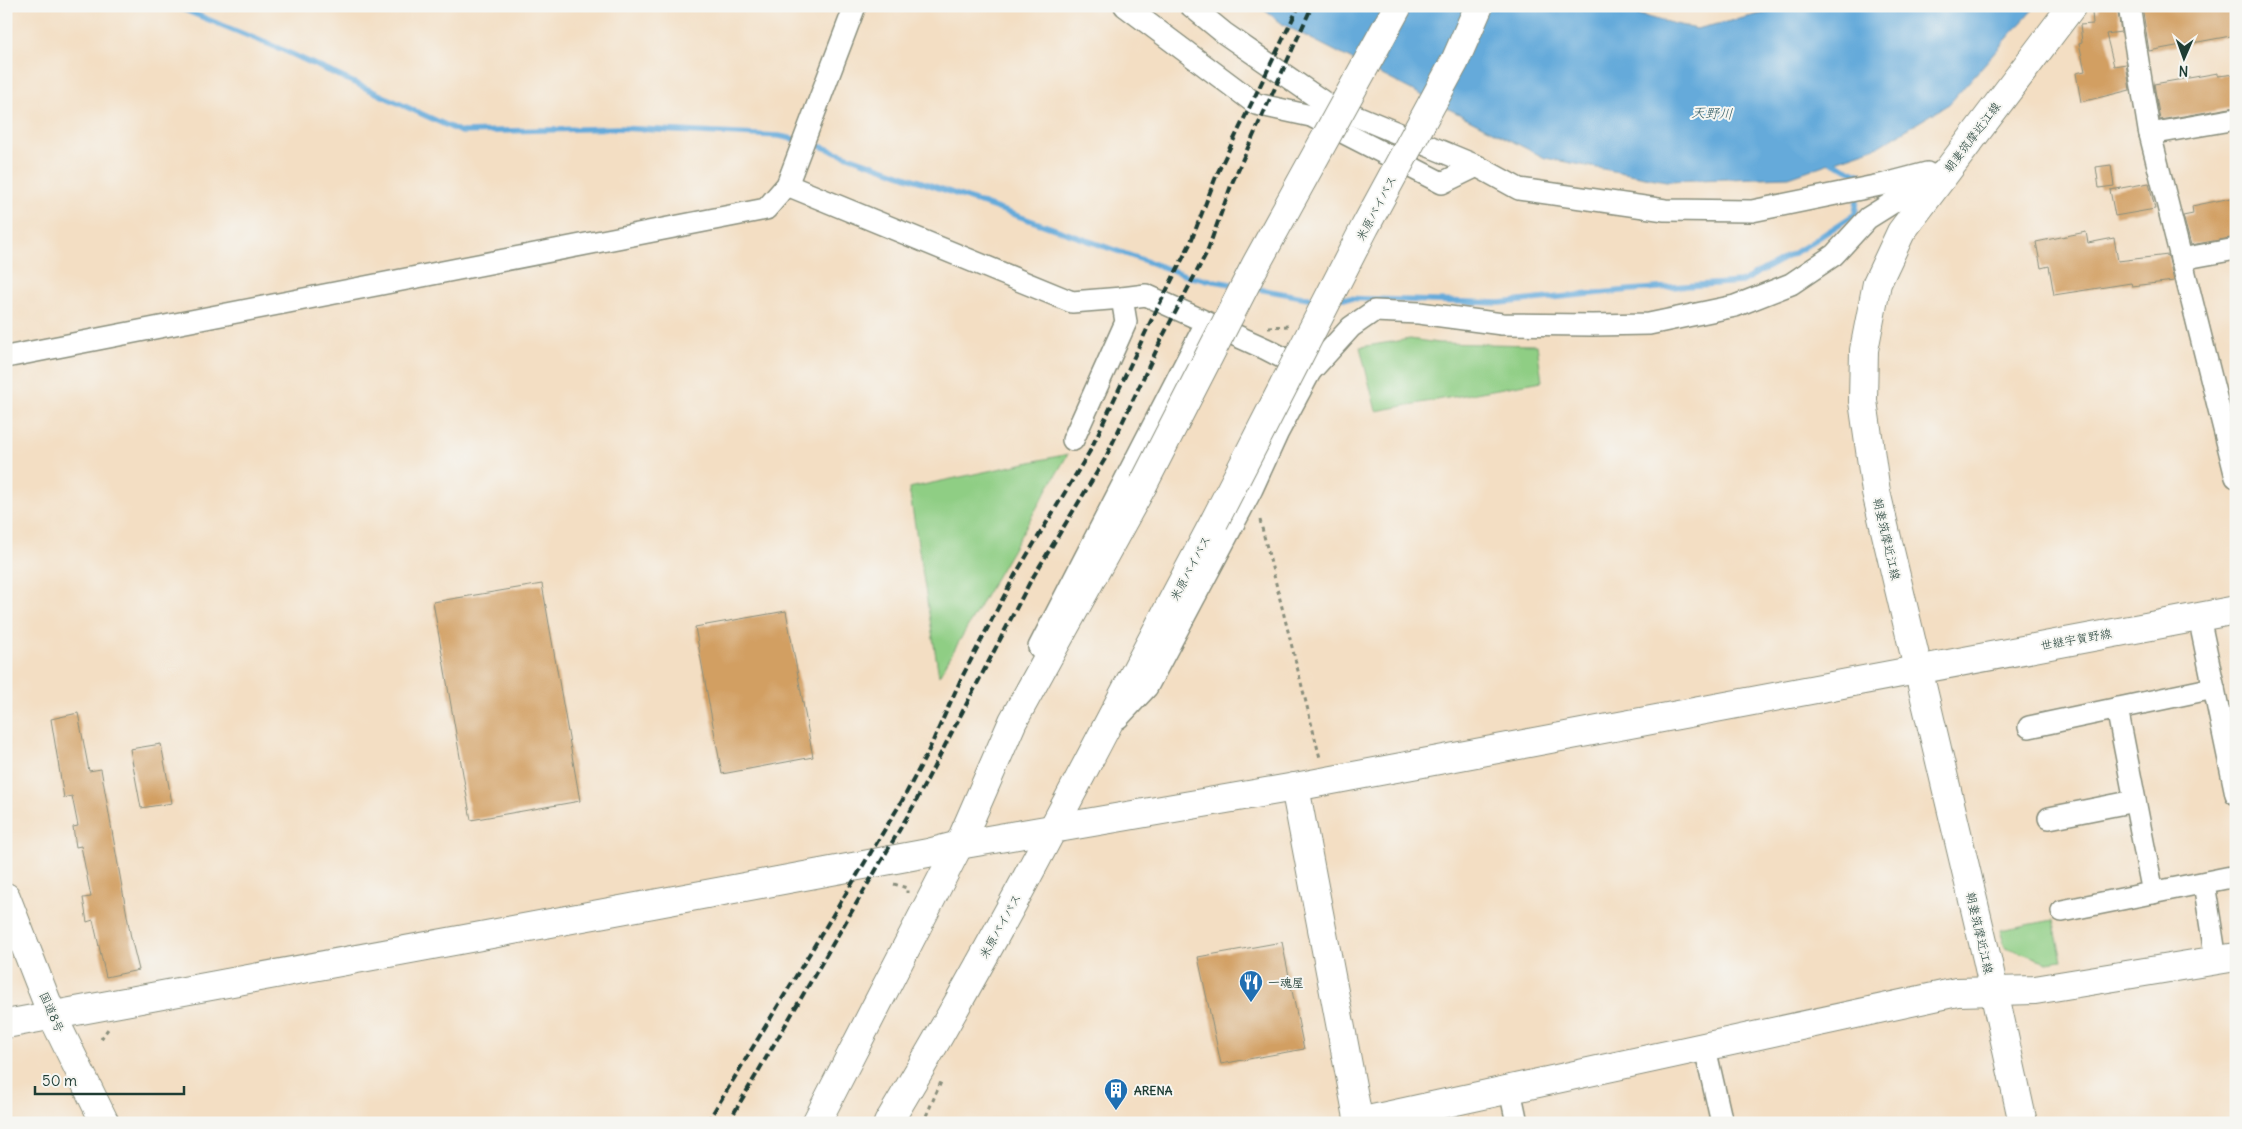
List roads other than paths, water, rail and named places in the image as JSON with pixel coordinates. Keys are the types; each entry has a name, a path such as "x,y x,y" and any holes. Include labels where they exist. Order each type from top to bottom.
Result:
{"main road":[{"path":"816,1123 959,845 1012,721 1143,485 1256,266 1398,6"},
{"name":"米原バイパス","path":"888,1123 930,1053 1054,828 1365,227 1455,61 1479,6"},
{"name":"朝妻筑摩近江線","path":"2023,1123 1876,492 1863,401 1864,350 1877,282 1901,232 2072,6"},
{"name":"世継宇賀野線","path":"6,1024 918,855 959,845 1295,787 1917,668 2236,610"},
{"path":"1295,787 1359,1123 1957,992 1993,989 2035,990 2226,958"},
{"name":"国道8号","path":"6,898 52,1015 105,1123"}],"street":[{"path":"6,357 766,209 788,184 855,6"},
{"path":"1125,6 1256,104 1311,116 1442,183 1477,166"},
{"path":"1191,6 1224,33 1325,103 1477,166 1519,189 1665,210 1752,211 1885,184 1949,167"},
{"path":"2129,6 2150,134 2236,477"},
{"path":"2150,134 2236,120"},
{"path":"1102,734 1147,687 1252,489 1278,432 1310,372 1351,327 1374,311 1419,313 1502,324 1602,325 1649,324 1735,306 1791,284 1834,255 1868,218 1949,167"},
{"path":"788,184 1072,302 1146,295 1266,349 1310,372"},
{"path":"2181,259 2236,249"},
{"path":"1073,440 1126,322 1122,298"},
{"path":"1012,721 1035,654 1206,323"},
{"path":"2199,617 2236,794"},
{"path":"2029,727 2214,688"},
{"path":"2117,708 2153,893"},
{"path":"2049,818 2135,801"},
{"path":"2062,911 2236,876"},
{"path":"2204,883 2226,958"},
{"path":"1704,1048 1722,1123"},
{"path":"1510,1090 1517,1123"}],"water":[{"name":"天野川","path":"1259,6 1603,6 1696,29 1795,6 2036,6 1949,104 1879,146 1789,177 1666,181 1545,158 1284,25"}],"waterway":[{"path":"175,6 283,50 461,132 619,128 779,136 798,140"},
{"path":"808,142 1191,277 1237,285"},
{"path":"1830,155 1832,162 1861,175 1859,184"},
{"path":"1338,298 1500,303 1630,290 1741,282 1803,248 1855,214 1858,193"},
{"path":"1253,288 1308,298 1321,298"}],"railway":[{"path":"707,1123 902,801 927,754 961,679 1015,575 1090,451 1149,325 1190,244 1217,174 1299,6"},
{"path":"728,1123 914,805 1030,582 1105,459 1164,334 1207,252 1232,183 1312,6"}],"place":[{"name":"一魂屋","path":"1251,1003"},
{"name":"ARENA","path":"1116,1111"}]}
